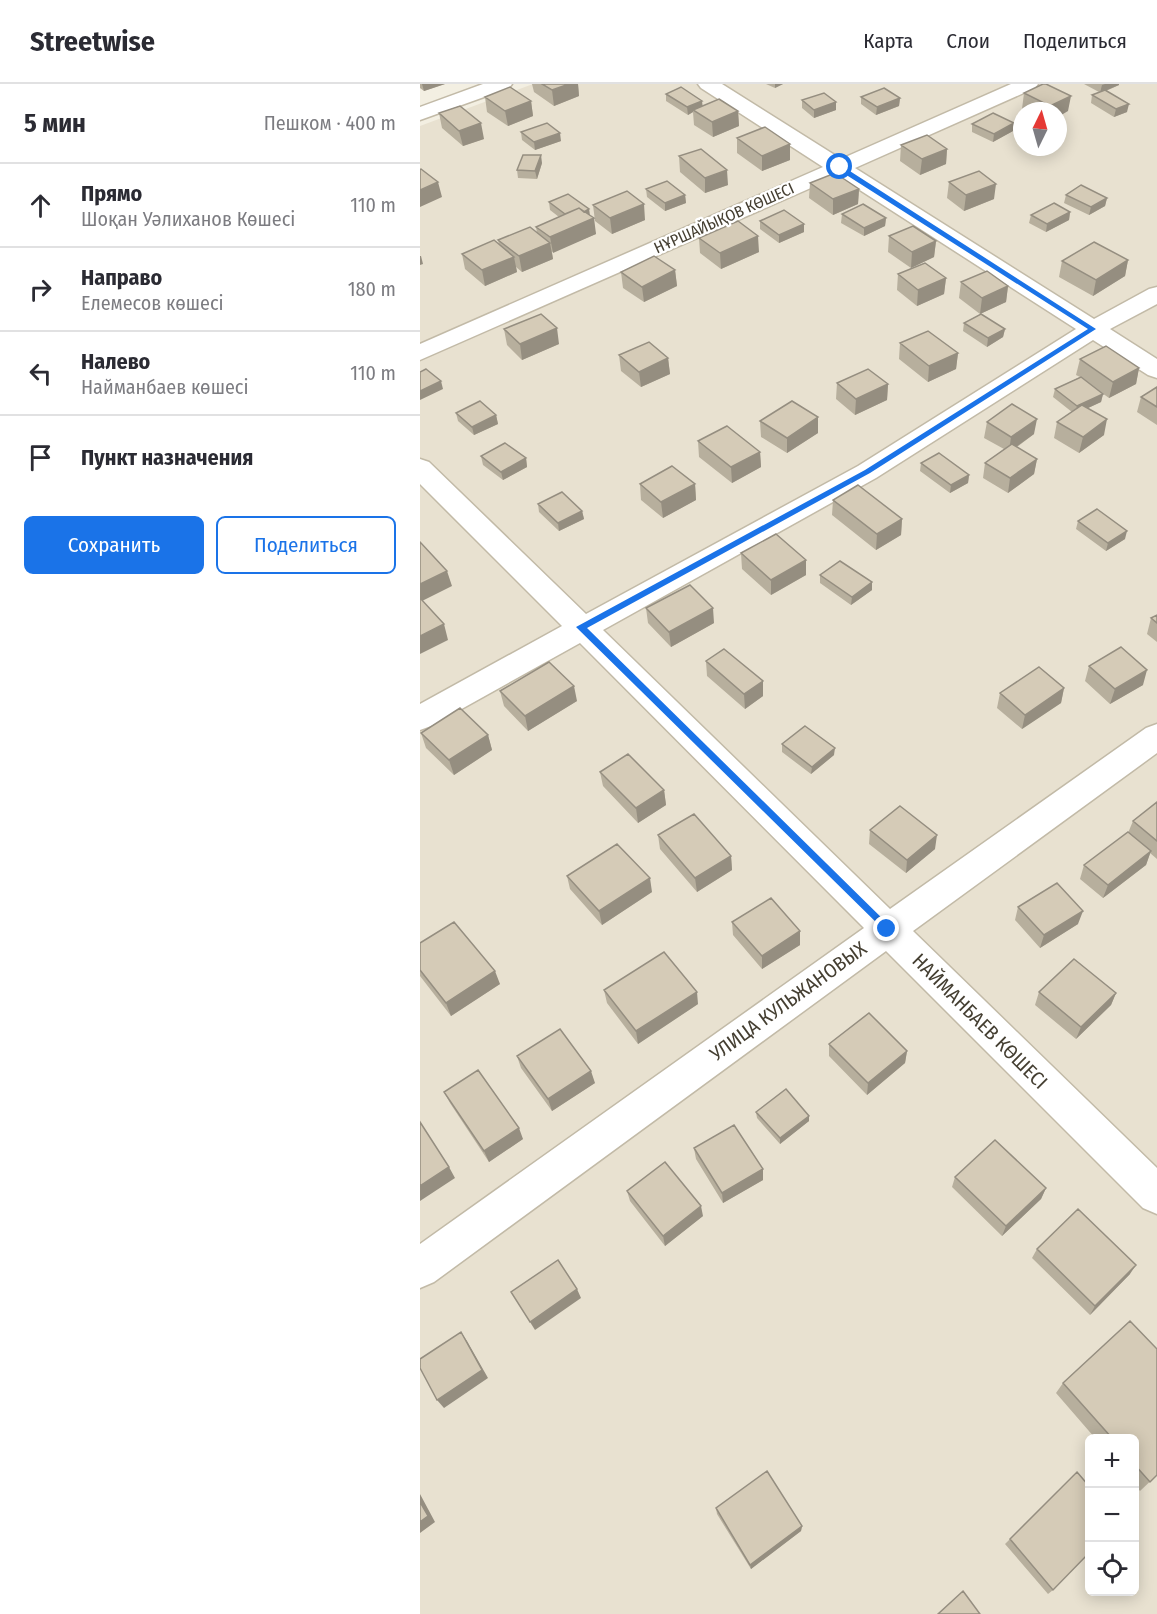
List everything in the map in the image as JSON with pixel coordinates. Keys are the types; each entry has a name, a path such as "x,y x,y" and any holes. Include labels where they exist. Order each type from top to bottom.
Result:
{"street":[{"path":"420,114 502,84"},
{"path":"708,84 1157,370"},
{"name":"НҰРШАЙЫҚОВ КӨШЕСІ","path":"420,353 1028,84"},
{"path":"420,718 581,627 867,472 1093,329 1157,294"},
{"name":"НАЙМАНБАЕВ КӨШЕСІ","path":"420,468 1157,1195"},
{"name":"УЛИЦА КУЛЬЖАНОВЫХ","path":"420,1268 1157,736"}],"shaded area":[{"path":"533,84 1157,84 1157,1614 420,1614 420,126"}],"building":[{"path":"542,84 569,84 552,90"},
{"path":"1046,84 1071,96 1058,102 1042,102 1024,93"},
{"path":"510,87 531,101 505,111 485,97"},
{"path":"681,87 702,101 687,107 666,94"},
{"path":"884,88 900,98 877,107 861,97"},
{"path":"1105,90 1129,104 1116,109 1092,95"},
{"path":"824,93 836,102 814,110 802,100"},
{"path":"719,99 738,111 712,122 693,110"},
{"path":"460,106 481,123 459,131 439,113"},
{"path":"993,113 1013,123 994,134 972,124"},
{"path":"547,123 560,133 534,142 521,132"},
{"path":"765,127 790,144 762,156 737,138"},
{"path":"927,135 947,149 922,159 901,145"},
{"path":"701,149 727,170 705,178 679,156"},
{"path":"523,155 541,155 535,171 517,170"},
{"path":"421,169 438,182 420,190"},
{"path":"979,171 996,184 966,195 949,182"},
{"path":"835,173 859,189 833,199 810,183"},
{"path":"667,181 685,195 665,203 646,189"},
{"path":"1081,185 1107,198 1091,207 1066,195"},
{"path":"627,191 644,204 610,218 593,205"},
{"path":"568,194 589,209 584,212 579,208 565,214 549,202"},
{"path":"1054,203 1070,212 1047,224 1031,215"},
{"path":"863,204 886,218 864,228 842,214"},
{"path":"579,208 594,218 550,237 536,227"},
{"path":"784,210 804,224 779,235 760,221"},
{"path":"738,221 758,236 720,253 699,238"},
{"path":"913,226 936,241 912,252 889,236"},
{"path":"530,227 550,243 519,256 498,240"},
{"path":"494,240 514,257 482,270 462,254"},
{"path":"1094,242 1128,260 1096,280 1062,261"},
{"path":"654,256 675,270 642,287 621,272"},
{"path":"925,263 946,278 918,290 898,274"},
{"path":"987,271 1008,286 982,298 961,282"},
{"path":"541,314 557,328 520,344 504,329"},
{"path":"981,314 1005,329 988,338 964,323"},
{"path":"928,331 958,353 929,366 900,343"},
{"path":"649,342 668,358 639,372 619,355"},
{"path":"1106,346 1139,368 1113,382 1080,359"},
{"path":"426,369 441,381 420,391 420,372"},
{"path":"868,369 888,384 856,399 837,383"},
{"path":"1081,377 1103,394 1077,406 1055,389"},
{"path":"1157,387 1157,407 1141,397"},
{"path":"480,401 496,415 472,427 456,413"},
{"path":"792,401 818,417 787,438 760,421"},
{"path":"1012,404 1037,419 1011,437 987,422"},
{"path":"1082,405 1107,419 1083,437 1057,422"},
{"path":"727,426 760,452 731,467 698,441"},
{"path":"505,443 526,458 501,472 481,456"},
{"path":"1012,444 1037,459 1010,478 985,463"},
{"path":"939,453 969,475 951,485 921,463"},
{"path":"672,466 695,484 661,502 640,484"},
{"path":"858,485 902,519 877,534 833,500"},
{"path":"562,492 582,511 558,523 538,504"},
{"path":"1097,509 1127,531 1108,543 1078,521"},
{"path":"776,534 806,560 771,580 741,553"},
{"path":"420,542 447,571 420,584"},
{"path":"840,561 872,582 852,597 820,575"},
{"path":"690,585 713,608 669,632 646,608"},
{"path":"420,598 444,624 420,636"},
{"path":"1157,615 1157,623 1151,618"},
{"path":"1121,647 1147,670 1115,689 1089,666"},
{"path":"724,649 763,681 744,694 706,661"},
{"path":"549,662 574,686 525,716 500,691"},
{"path":"1039,667 1064,688 1025,715 1000,693"},
{"path":"460,708 488,735 449,760 421,733"},
{"path":"805,726 835,748 812,767 782,744"},
{"path":"628,754 664,790 636,808 600,772"},
{"path":"1157,802 1157,841 1133,821"},
{"path":"900,806 937,835 907,860 870,830"},
{"path":"694,814 731,856 695,878 658,835"},
{"path":"1128,832 1151,851 1108,885 1084,865"},
{"path":"617,844 650,878 599,911 567,876"},
{"path":"1057,883 1083,911 1044,935 1018,907"},
{"path":"771,898 800,931 762,956 732,922"},
{"path":"454,922 495,971 446,1003 420,970 420,943"},
{"path":"664,952 697,992 636,1031 604,990"},
{"path":"1074,959 1116,993 1081,1027 1039,992"},
{"path":"869,1013 907,1051 868,1083 829,1044"},
{"path":"560,1029 591,1071 548,1099 517,1056"},
{"path":"478,1070 519,1128 484,1151 444,1092"},
{"path":"786,1089 809,1116 780,1138 756,1112"},
{"path":"420,1122 449,1167 420,1186"},
{"path":"734,1125 763,1169 722,1193 694,1148"},
{"path":"995,1140 1046,1188 1006,1226 955,1177"},
{"path":"665,1162 701,1206 663,1236 627,1191"},
{"path":"1078,1209 1136,1265 1095,1306 1037,1249"},
{"path":"558,1260 577,1289 530,1322 511,1292"},
{"path":"1130,1321 1157,1349 1157,1475 1150,1482 1139,1470 1139,1434 1108,1434 1063,1383"},
{"path":"461,1332 482,1370 437,1400 420,1368 420,1359"},
{"path":"767,1471 802,1526 750,1565 716,1508"},
{"path":"1077,1472 1085,1481 1085,1557 1053,1590 1010,1539"},
{"path":"420,1502 428,1516 420,1522"},
{"path":"963,1591 980,1614 938,1614"}],"route":[{"path":"840,167 1093,329 867,472 581,627 887,929"}]}
